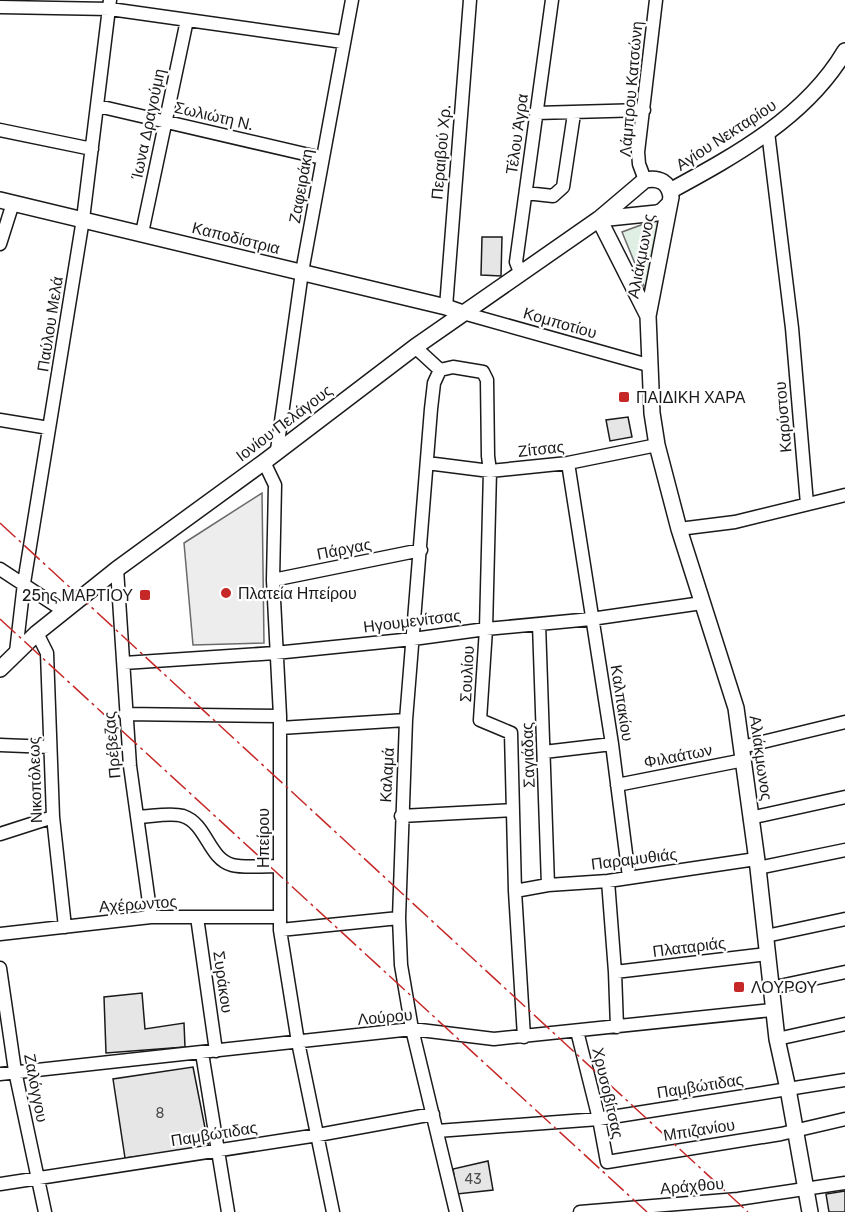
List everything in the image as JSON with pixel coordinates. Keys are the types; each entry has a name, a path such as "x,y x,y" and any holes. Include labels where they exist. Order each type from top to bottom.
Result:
{"street":[{"name":"Ζαφειράκη","path":"277,450 302,272 352,0"},
{"name":"Περαιβού Χρ.","path":"446,307 470,0"},
{"name":"Τέλου Άγρα","path":"520,272 516,262 552,0"},
{"name":"Λάμπρου Κατσώνη","path":"645,180 639,164 638,152 656,0"},
{"path":"0,7 110,5 187,20 343,42"},
{"name":"Παύλου Μελά","path":"16,652 24,584 84,219 110,5"},
{"name":"Ίωνα Δραγούμη","path":"142,233 187,20"},
{"name":"Αγίου Νεκταρίου","path":"599,219 662,211 670,197 795,112 843,59"},
{"name":"Σωλιώτη Ν.","path":"98,106 322,159"},
{"path":"536,113 574,114 644,110"},
{"path":"526,193 553,196 563,187 574,114"},
{"path":"0,130 92,149"},
{"name":"Καρύστου","path":"768,132 792,328 807,504"},
{"name":"Αγίου Νεκταρίου","path":"645,180 660,179 664,182 670,197"},
{"path":"599,219 645,180"},
{"name":"Αλιάκμωνος","path":"670,197 648,316 651,413 657,446 679,529 736,708 766,936 772,1010 810,1212"},
{"path":"0,244 6,202"},
{"name":"Καποδίστρια","path":"6,202 142,233 463,313"},
{"name":"Αλιάκμωνος","path":"599,219 648,316"},
{"name":"Ιονίου Πελάγους","path":"0,669 37,633 117,569 264,462 415,347 599,219"},
{"name":"Κομποτίου","path":"463,313 648,365"},
{"path":"415,347 440,370"},
{"name":"Σουλίου","path":"440,370 453,367 483,372 487,380 490,471 486,628 480,720 511,733 515,891 524,1037"},
{"name":"Καλαμά","path":"440,370 434,383 406,720 399,918 401,965 412,1029 456,1212"},
{"path":"0,420 49,428"},
{"name":"Ζίτσας","path":"428,463 490,471 568,463 657,446"},
{"name":"Ηπείρου","path":"264,462 275,485 273,580 280,722 280,924 298,1042 333,1212"},
{"name":"Καλπακίου","path":"568,463 612,744 629,878"},
{"path":"679,529 735,522 845,495"},
{"name":"Πάργας","path":"273,580 421,550"},
{"path":"0,569 64,611"},
{"name":"Πρέβεζας","path":"117,569 124,663 125,714 151,917"},
{"name":"Ηγουμενίτσας","path":"124,663 275,653 413,639 486,628 591,619 702,603"},
{"name":"Σαγιάδας","path":"539,624 548,885"},
{"name":"Νικοπόλεως","path":"37,633 47,653 53,817 65,927"},
{"path":"125,714 280,722 406,720"},
{"name":"Φιλαάτων","path":"617,785 743,754 845,722"},
{"path":"544,752 612,744"},
{"path":"0,745 50,747"},
{"path":"750,818 845,797"},
{"path":"401,816 513,810"},
{"path":"137,818 181,815 192,820 212,849 232,865 279,866"},
{"path":"0,834 53,817"},
{"name":"Παραμυθιάς","path":"515,891 548,885 757,863 845,850"},
{"path":"608,880 617,1027"},
{"name":"Αχέρωντος","path":"0,934 151,917 198,917 280,924 399,918"},
{"name":"Συράκου","path":"198,917 216,1051"},
{"path":"766,936 845,919"},
{"name":"Πλαταριάς","path":"615,972 767,954"},
{"name":"Ζαλόγγου","path":"0,968 15,1071 45,1212"},
{"path":"770,988 845,972"},
{"name":"Λούρου","path":"0,1074 412,1029 494,1040 772,1010"},
{"path":"777,1039 845,1024"},
{"name":"Χρυσοβίτσας","path":"577,1032 599,1119 607,1162"},
{"path":"202,1053 228,1212"},
{"name":"Παμβώτιδας","path":"437,1131 599,1119 845,1080"},
{"name":"Παμβώτιδας","path":"0,1184 318,1135 433,1114"},
{"name":"Μπιζανίου","path":"607,1162 781,1134 845,1119"},
{"name":"Αράχθου","path":"580,1212 615,1211 738,1199 845,1183"},
{"path":"738,1199 739,1212"}],"green space":[{"path":"660,218 656,249 645,288 622,232"}],"shaded area":[{"name":"Πλατεία Ηπείρου","path":"262,493 264,643 193,645 184,543"}],"building":[{"path":"482,237 502,237 501,276 481,275"},
{"path":"628,417 632,437 610,441 606,420"},
{"path":"142,993 145,1029 184,1023 185,1047 106,1053 104,997"},
{"path":"193,1067 209,1148 125,1158 113,1079"},
{"path":"488,1161 493,1190 457,1194 453,1169"},
{"path":"845,1191 845,1212 829,1212 826,1194"}],"power":[{"path":"0,523 748,1212"},
{"path":"0,619 647,1212"}],"place":[{"name":"ΠΑΙΔΙΚΗ ΧΑΡΑ","path":"624,397"},
{"name":"Πλατεία Ηπείρου","path":"226,593"},
{"name":"25ης ΜΑΡΤΙΟΥ","path":"145,595"},
{"name":"ΛΟΥΡΟΥ","path":"739,987"}]}
